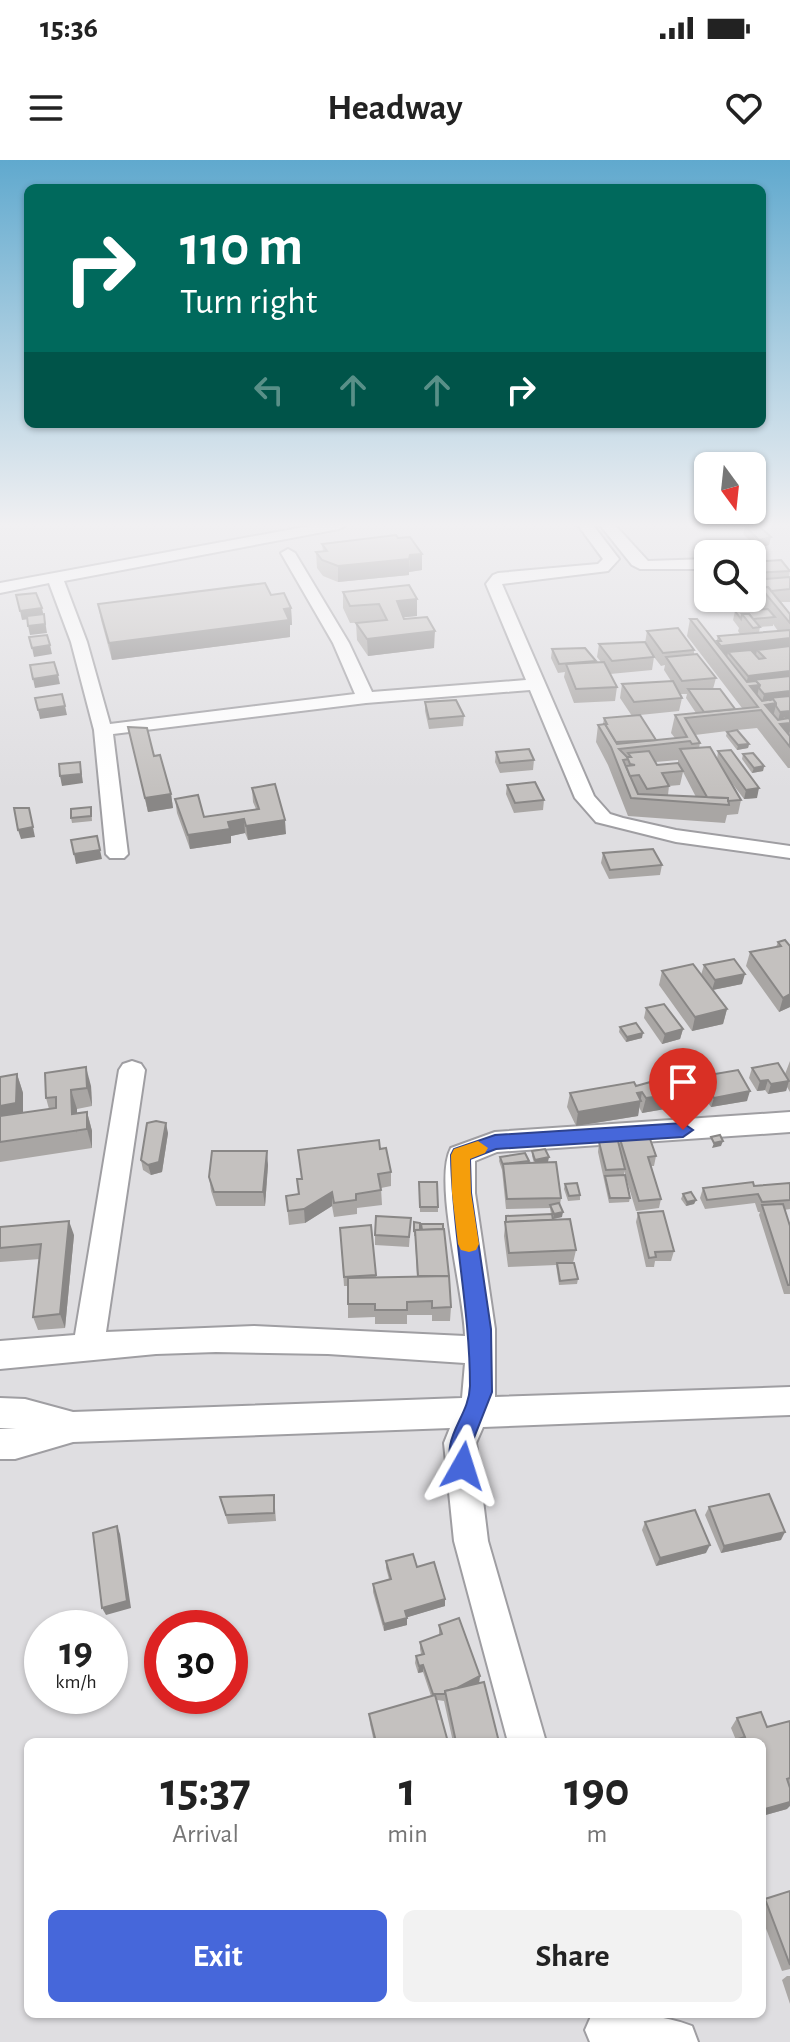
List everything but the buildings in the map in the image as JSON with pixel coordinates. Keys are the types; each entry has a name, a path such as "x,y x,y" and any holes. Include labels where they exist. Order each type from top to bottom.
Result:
{"street":[{"path":"68,613 103,730 117,854"},
{"path":"323,613 366,698"},
{"path":"506,613 585,798 603,818 676,836 790,852"},
{"path":"103,730 366,698 536,684"},
{"path":"88,1348 132,1070"},
{"path":"526,1738 471,1541 460,1443 481,1392 480,1329 461,1193 461,1155 495,1142 790,1122"},
{"path":"0,1355 174,1340 318,1338 479,1350"},
{"path":"0,1444 15,1444 73,1427 472,1415 790,1401"},
{"path":"0,1413 25,1414 73,1427"},
{"path":"603,2029 676,2042"}],"slow traffic":[{"path":"469,1244 461,1193 461,1155 478,1148"}],"route":[{"path":"463,1466 460,1443 481,1392 480,1329 461,1193 461,1155 495,1142 683,1130"}]}
